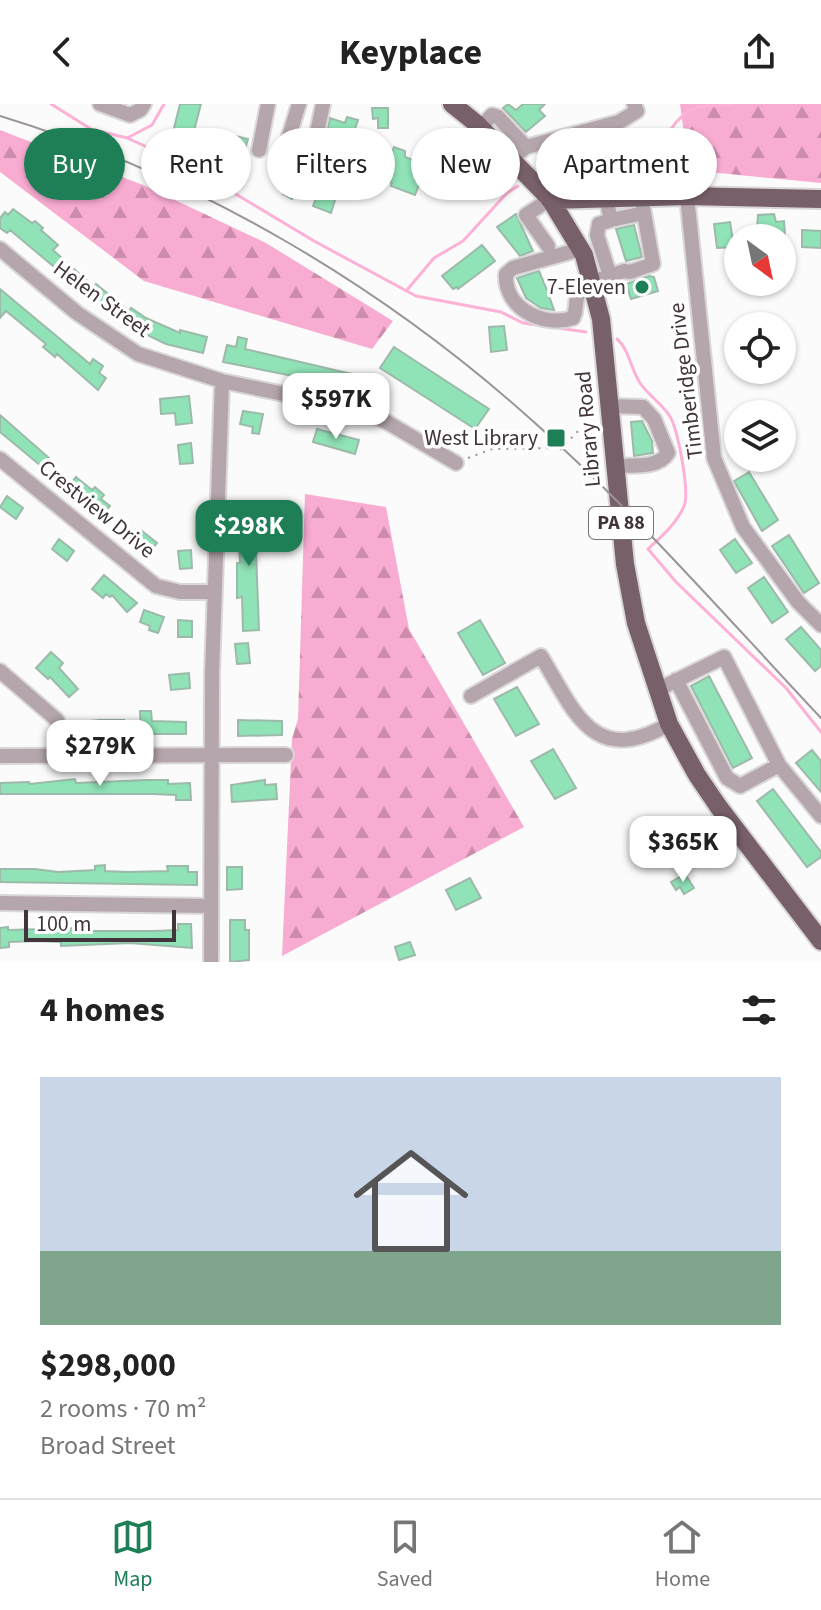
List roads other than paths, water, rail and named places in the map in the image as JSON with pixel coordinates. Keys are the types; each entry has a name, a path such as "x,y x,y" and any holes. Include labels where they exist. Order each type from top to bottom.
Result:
{"main road":[{"name":"Library Road","path":"452,104 480,128"},
{"name":"Library Road","path":"520,155 536,179"},
{"path":"717,197 821,199"},
{"name":"Library Road","path":"550,200 602,280 601,319 625,564 633,608 669,724 718,806 821,941"},
{"path":"618,200 642,204 664,200"}],"street":[{"path":"100,104 130,115 144,104"},
{"path":"259,150 268,104"},
{"path":"299,104 289,136 290,146 307,152 314,147 323,104"},
{"path":"520,153 619,122 637,111 634,104"},
{"path":"548,246 526,215 550,200"},
{"path":"606,200 611,220"},
{"name":"Timberidge Drive","path":"687,200 714,458 743,527 798,602 821,625"},
{"path":"597,235 579,246 513,268 506,274 506,284 510,297 534,317 573,318 581,290 653,264 642,204 599,224 597,235 602,280"},
{"name":"Helen Street","path":"0,249 77,313 138,354 222,381 360,410 385,421 456,463"},
{"path":"211,962 215,592 222,381"},
{"path":"610,406 643,407 654,419 668,453 661,461 651,465 615,466"},
{"name":"Crestview Drive","path":"0,459 156,586 180,592 215,592"},
{"path":"471,696 541,656 573,710 604,737 619,742 645,738 669,724"},
{"path":"657,690 724,657 779,765 821,816"},
{"path":"0,671 57,720 57,757"},
{"path":"676,680 727,778 740,786 779,765"},
{"path":"0,756 286,755"},
{"path":"0,903 211,906"}],"waterway":[{"path":"51,104 91,129 127,138 189,166 314,241 416,296 501,312 523,323 586,332"},
{"path":"127,138 152,125 164,104"},
{"path":"672,128 690,111 704,106 732,104"},
{"path":"407,290 434,258 463,241 501,200"},
{"path":"617,339 640,383 669,415 682,460 684,506 669,529 648,549 676,582 786,688 821,732"}],"tram line":[{"path":"0,116 73,141 216,203 284,240 415,325 476,373 572,457 681,567 821,718"}],"place":[{"name":"7-Eleven","path":"642,287"},
{"name":"West Library","path":"556,438"}]}
